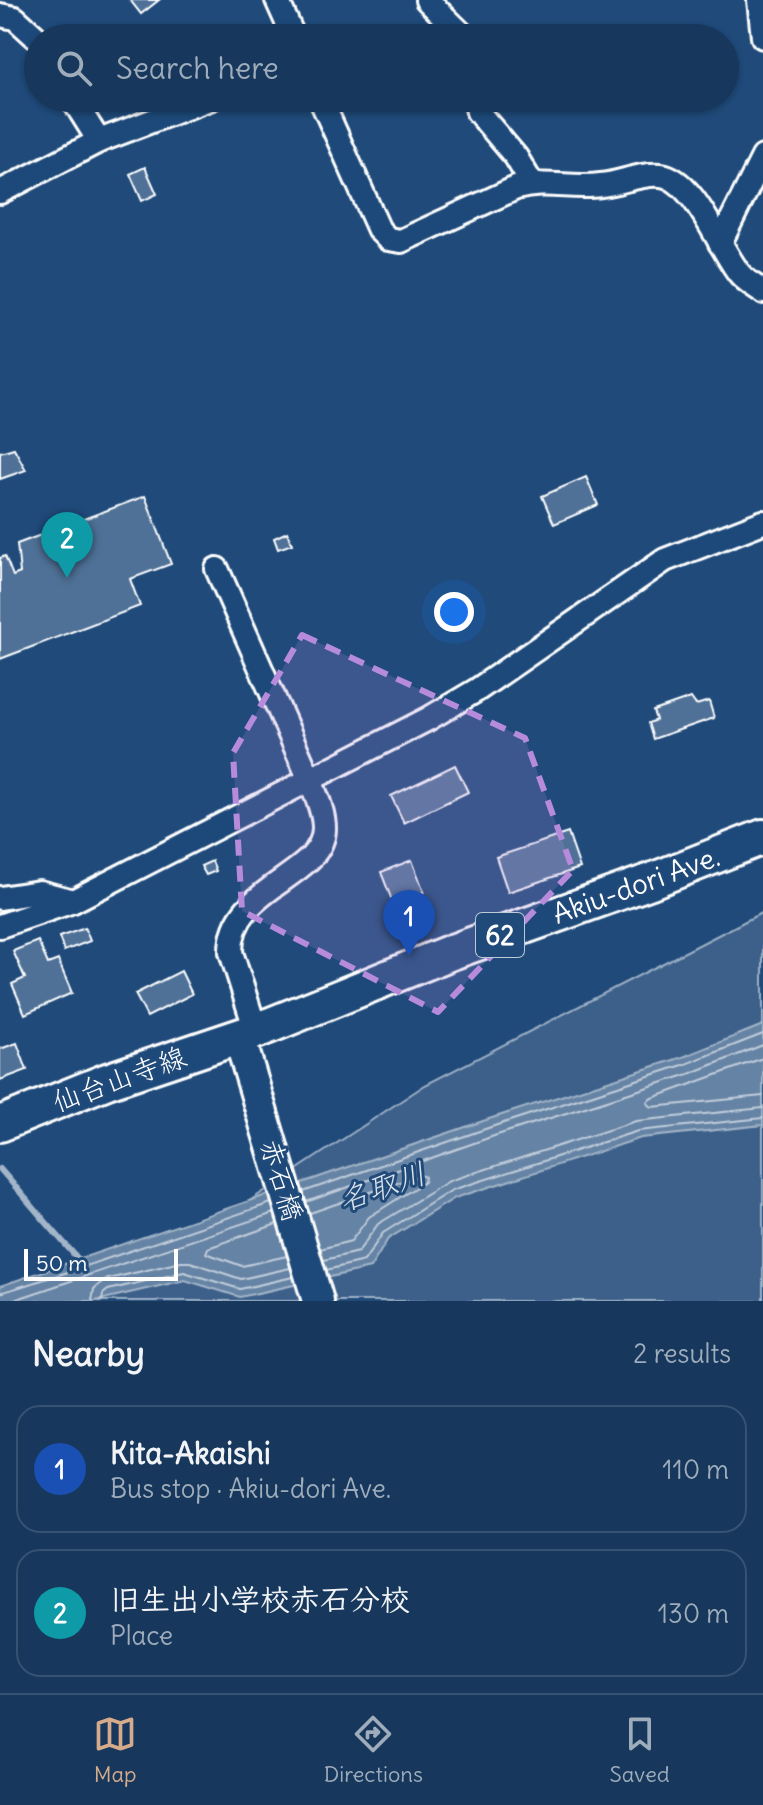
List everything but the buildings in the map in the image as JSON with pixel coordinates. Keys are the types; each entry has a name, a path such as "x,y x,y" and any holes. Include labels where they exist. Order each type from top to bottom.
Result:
{"main road":[{"name":"Akiu-dori Ave.","path":"247,1042 449,953 651,881 763,837"},
{"name":"仙台山寺線","path":"0,1124 107,1081 247,1042"}],"street":[{"path":"277,0 288,24"},
{"path":"427,0 452,24"},
{"path":"759,0 763,37"},
{"path":"0,15 15,18 24,26"},
{"path":"81,112 99,141"},
{"path":"0,192 99,141 175,112"},
{"path":"326,112 379,230 388,239 401,241 516,188 532,184 600,186 657,175 672,177 688,191 741,276 763,292"},
{"path":"478,112 516,157 532,184"},
{"path":"720,243 763,157"},
{"path":"0,926 73,901 310,780 477,690 665,560 763,522"},
{"path":"217,569 310,780 324,829 316,852 244,911 236,924 231,940 247,1042"},
{"path":"0,898 39,892 73,901"},
{"name":"赤石橋","path":"247,1042 318,1301"}],"highlighted area":[{"path":"302,635 525,738 573,870 438,1012 242,911 233,753"}],"shaded area":[{"path":"763,912 763,1301 98,1301 425,1085"}],"water":[{"name":"名取川","path":"763,1025 763,1125 641,1138 455,1198 388,1239 370,1268 240,1297 185,1280 95,1301 0,1301 0,1286 489,1119 683,1057"}],"waterway":[{"path":"0,1169 84,1266"}],"place":[{"name":"旧生出小学校赤石分校","path":"67,578"},
{"name":"Kita-Akaishi","path":"409,956"}]}
